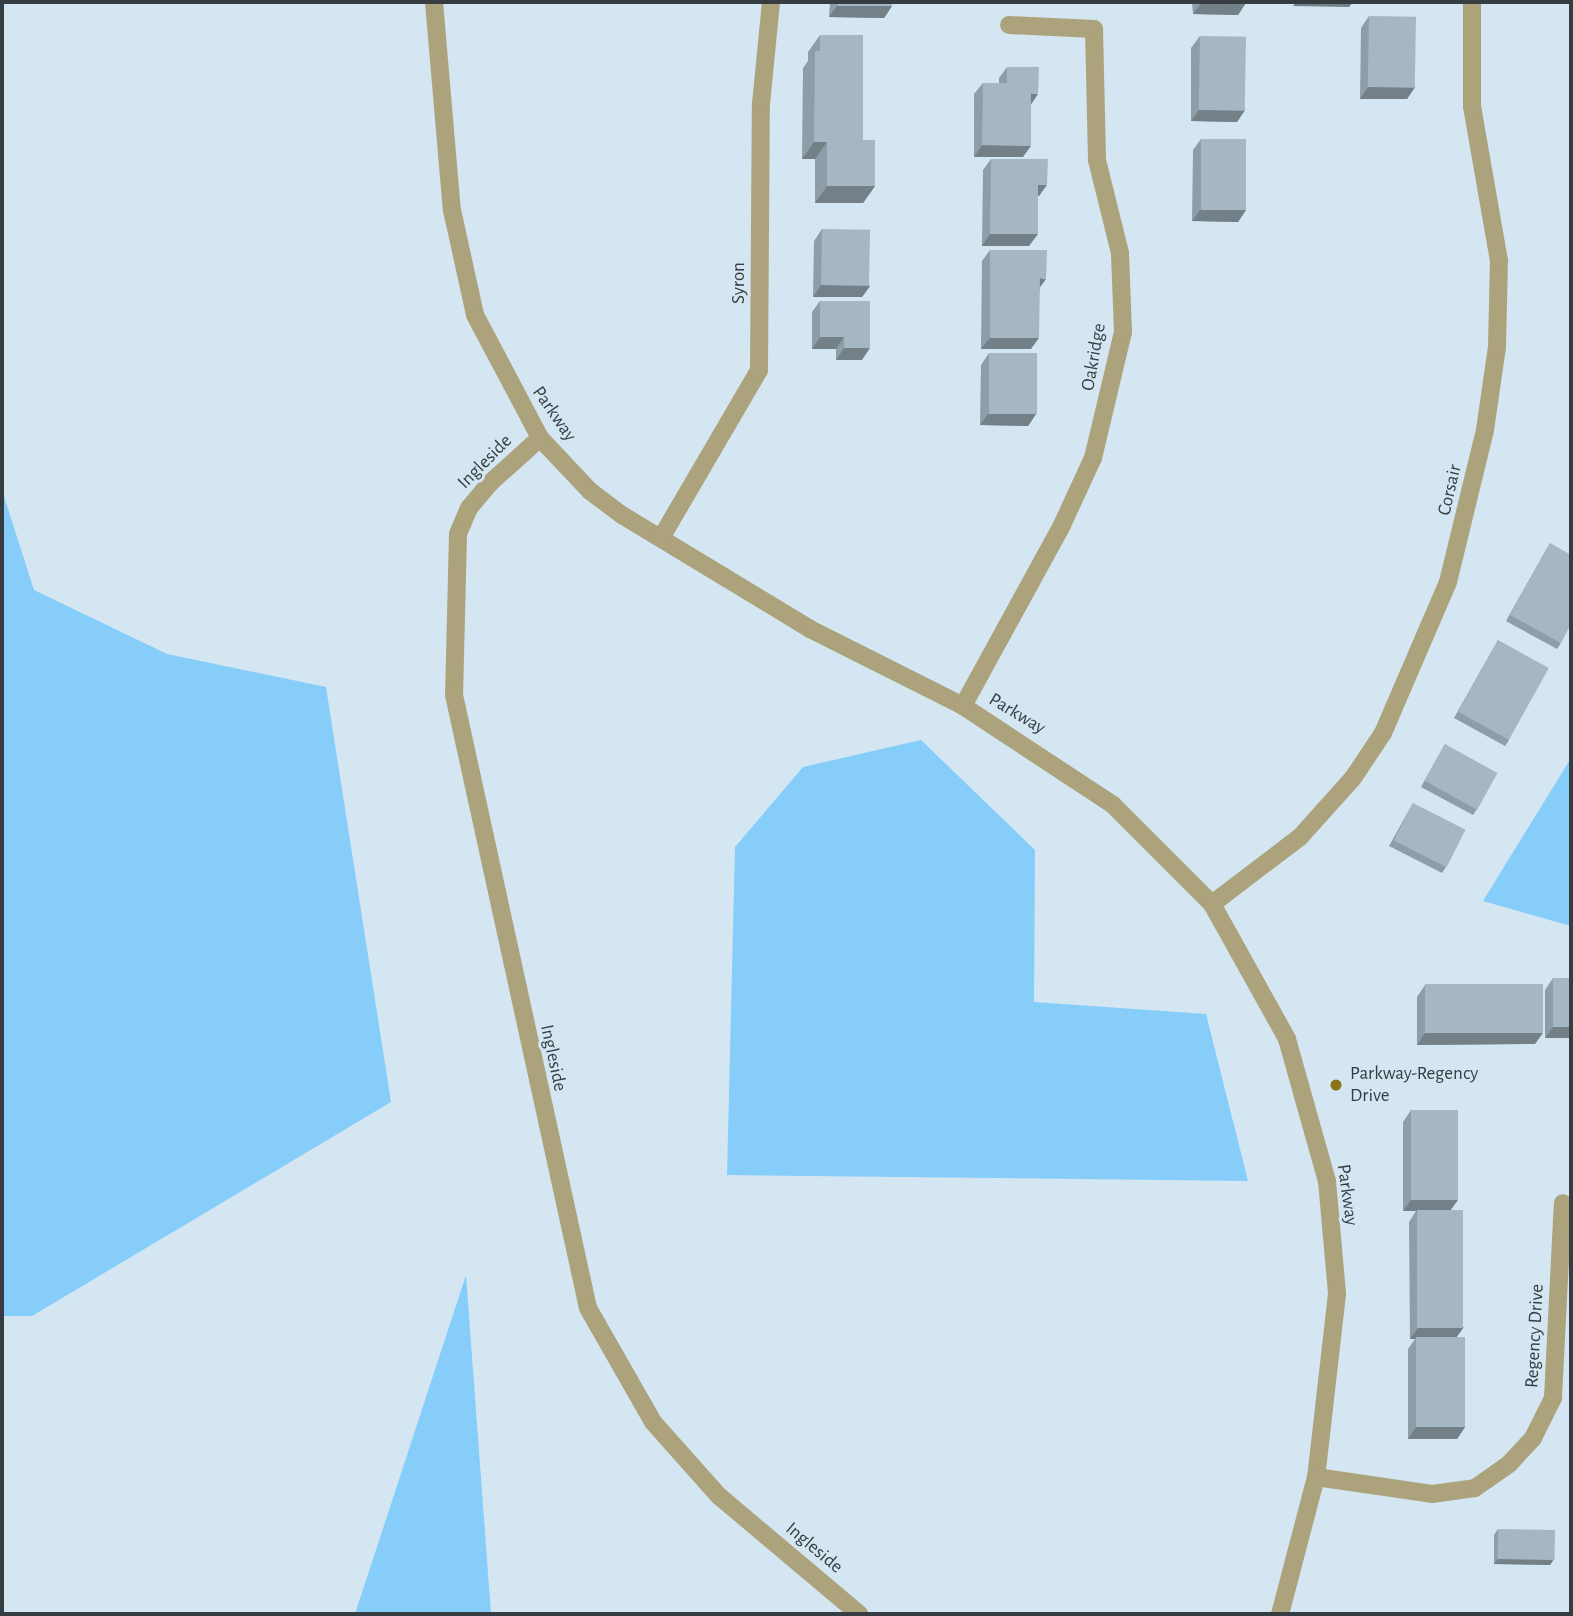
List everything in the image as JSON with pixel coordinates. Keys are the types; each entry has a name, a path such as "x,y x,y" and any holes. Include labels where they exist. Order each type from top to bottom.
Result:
{"street":[{"name":"Parkway","path":"434,2 452,210 475,315 540,438 590,491 660,538 810,629 963,706 1035,749 1113,805 1212,904 1287,1039 1327,1181 1337,1294 1316,1477 1280,1614"},
{"name":"Syron","path":"660,538 760,370 761,104 771,2"},
{"name":"Corsair","path":"1212,904 1300,837 1353,778 1383,733 1448,582 1485,430 1497,346 1499,261 1472,106 1472,2"},
{"name":"Oakridge","path":"963,706 1062,525 1093,458 1123,332 1120,253 1097,160 1094,29 1009,25"},
{"name":"Ingleside","path":"540,438 490,483 469,508 458,534 454,695 588,1308 653,1422 719,1496 859,1614"},
{"name":"Regency Drive","path":"1316,1477 1432,1494 1475,1488 1509,1464 1533,1438 1553,1398 1563,1203"}],"shaded area":[{"path":"2,490 34,590 167,654 326,687 391,1102 32,1316 2,1316"},
{"path":"921,740 1035,850 1034,1002 1206,1014 1248,1181 727,1175 735,847 803,767"},
{"path":"1571,758 1571,926 1483,901"},
{"path":"466,1275 491,1614 355,1614"}],"building":[{"path":"838,2 892,2 892,6 838,6"},
{"path":"1246,2 1246,3 1201,3"},
{"path":"1369,16 1416,17 1415,88 1368,87"},
{"path":"820,35 863,35 863,140 875,140 875,186 827,186 827,142 814,142 815,51 820,51"},
{"path":"1200,36 1246,37 1245,111 1199,110"},
{"path":"1007,67 1039,67 1038,94 1031,94 1031,146 982,145 983,83 1007,83"},
{"path":"1201,139 1246,139 1246,210 1201,210"},
{"path":"991,159 1048,159 1047,185 1038,185 1038,234 990,234"},
{"path":"822,229 870,230 869,286 821,285"},
{"path":"990,250 1047,250 1046,279 1040,278 1039,338 990,338"},
{"path":"820,301 870,301 870,348 844,348 844,337 820,337"},
{"path":"989,353 1037,353 1037,414 989,414"},
{"path":"1550,543 1571,555 1571,624 1561,643 1510,615"},
{"path":"1498,640 1549,668 1509,740 1458,712"},
{"path":"1445,744 1497,773 1477,810 1425,781"},
{"path":"1413,803 1466,830 1447,867 1394,840"},
{"path":"1553,978 1571,978 1571,1027 1553,1027"},
{"path":"1425,984 1543,984 1543,1033 1425,1033"},
{"path":"1411,1110 1458,1110 1458,1200 1411,1200"},
{"path":"1417,1210 1463,1210 1463,1328 1417,1328"},
{"path":"1416,1337 1465,1337 1465,1427 1416,1427"},
{"path":"1498,1529 1555,1530 1554,1560 1497,1559"}],"place":[{"name":"Parkway-Regency Drive","path":"1336,1085"}]}
